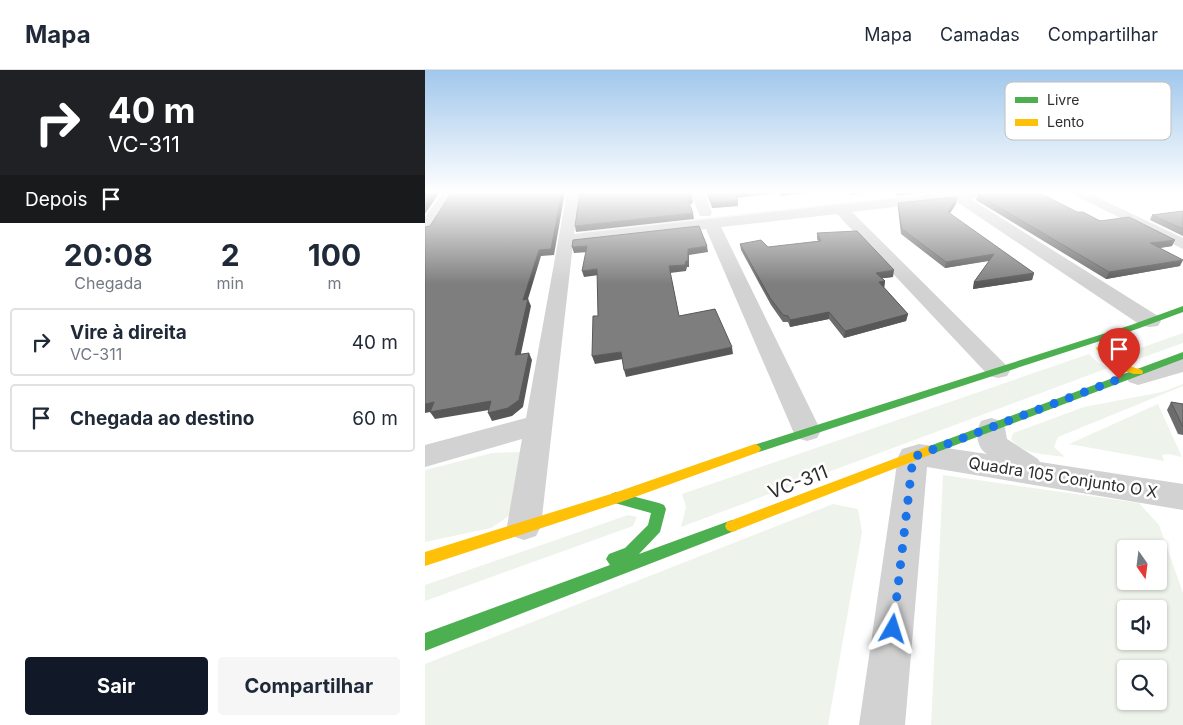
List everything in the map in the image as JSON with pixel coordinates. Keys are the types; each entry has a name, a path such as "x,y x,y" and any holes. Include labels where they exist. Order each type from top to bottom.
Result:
{"main road":[{"path":"425,559 616,498 807,431 998,371 1183,309"},
{"path":"1138,372 1112,366 1103,357 1101,348 1142,324"},
{"name":"VC-311","path":"425,642 1183,355"},
{"path":"527,591 630,553 655,528 659,509 616,498"}],"street":[{"path":"524,526 569,223"},
{"path":"567,234 674,223"},
{"path":"710,223 807,431"},
{"path":"853,223 998,371"},
{"path":"995,223 1142,324"},
{"path":"1138,223 1183,244"},
{"path":"1101,386 1183,365"},
{"path":"425,456 539,424"},
{"path":"991,428 993,444 1032,471"},
{"path":"882,725 916,456"},
{"name":"Quadra 105 Conjunto O X","path":"916,456 1032,471 1181,500"}],"shaded area":[{"path":"662,223 688,223 581,234 585,231"},
{"path":"1183,333 1183,343 1130,362 1120,360 1118,356"},
{"path":"1089,354 1097,362 1108,368 681,527 686,507 682,494"},
{"path":"1183,384 1183,386 1058,437 1054,447 1065,457 1028,451 1011,439 1013,433 1084,407 1162,392"},
{"path":"1158,404 1182,457 1168,454 1162,455 1164,461 1069,444"},
{"path":"520,452 525,463 509,516 491,528 425,542 425,470 492,453"},
{"path":"943,475 1139,503 1159,525 1164,540 1117,540 1117,590 1167,590 1167,548 1183,593 1183,725 931,725"},
{"path":"833,504 858,509 862,532 828,725 425,725 425,664"},
{"path":"628,515 637,517 633,526 425,601 425,585"}],"building":[{"path":"432,223 556,223 551,249 539,250 523,300 528,299 515,355 529,353 519,400 508,408 488,413 491,401 430,412 434,402 425,404 425,227 430,226"},
{"path":"576,223 606,223 575,226"},
{"path":"901,223 963,223 1034,273 974,282 994,254 946,262 902,229"},
{"path":"1025,223 1140,223 1175,240 1150,243 1183,260 1109,272"},
{"path":"1169,223 1183,223 1183,229"},
{"path":"699,226 707,246 688,249 688,261 686,261 685,265 669,266 679,316 715,309 732,347 624,370 621,352 592,356 593,316 598,316 597,269 582,271 587,246 572,247 573,240"},
{"path":"857,231 894,270 876,273 885,281 879,282 908,314 845,331 829,312 790,320 788,316 783,315 770,298 740,244 761,240 768,247 821,241 817,233"},
{"path":"1171,402 1183,404 1183,427"}],"traffic: fast":[{"path":"755,449 1134,327 1183,309"},
{"path":"928,451 1183,355"},
{"path":"614,559 630,553 655,528 659,509 616,498"},
{"path":"425,642 732,526"}],"traffic: slow":[{"path":"1124,333 1101,348 1110,363 1138,372"},
{"path":"425,559 616,498 755,449"},
{"path":"732,526 928,451"}],"route":[{"path":"893,629 913,457 1119,379"}]}
